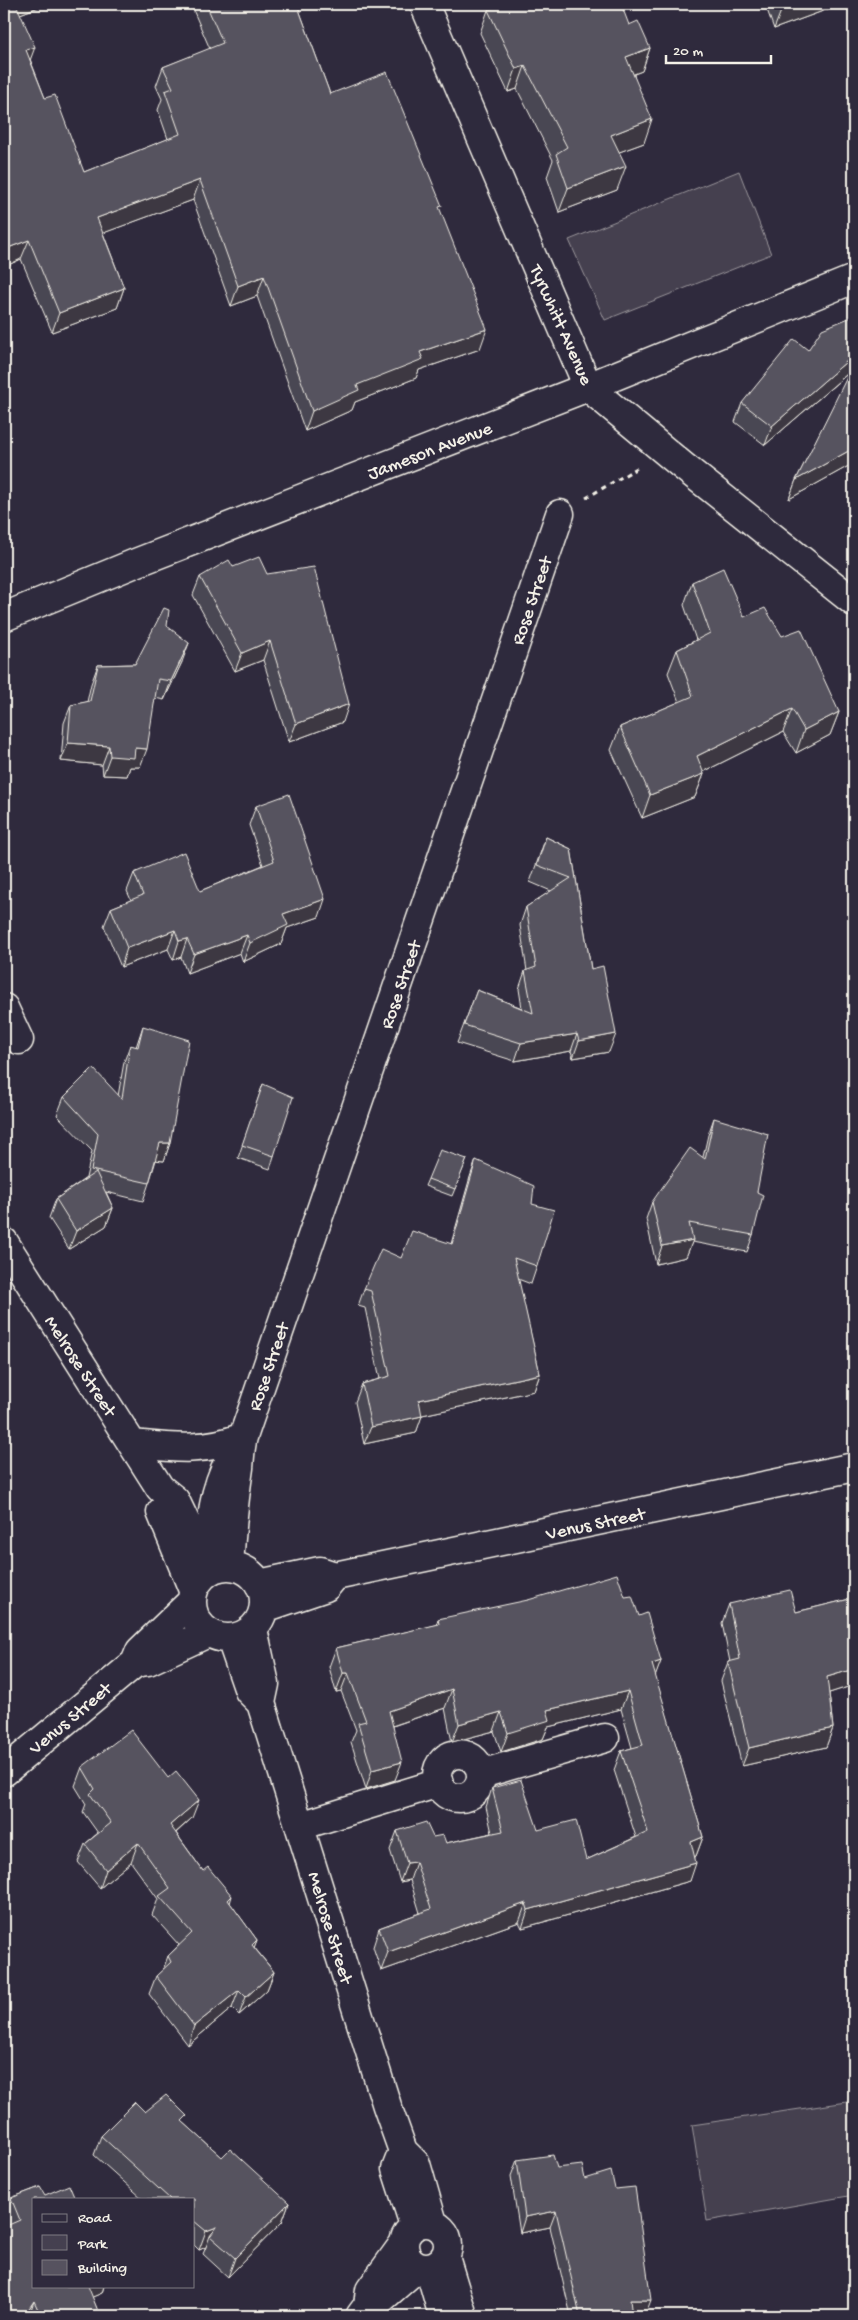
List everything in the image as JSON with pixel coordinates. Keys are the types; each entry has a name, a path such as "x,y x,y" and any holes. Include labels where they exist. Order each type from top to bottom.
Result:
{"street":[{"name":"Tyrwhitt Avenue","path":"424,4 588,387 854,602"},
{"name":"Jameson Avenue","path":"4,616 588,387 854,279"},
{"name":"Rose Street","path":"207,1579 210,1528 216,1489 229,1461 240,1445 560,514"},
{"path":"4,1008 19,1040"},
{"name":"Melrose Street","path":"4,1242 134,1444 160,1488 161,1512 207,1579"},
{"path":"134,1444 175,1449 240,1445"},
{"name":"Venus Street","path":"135,1663 148,1661 243,1618 326,1588 335,1576 854,1467"},
{"path":"241,1568 252,1575 243,1618 199,1625 193,1614 207,1579 241,1568"},
{"name":"Venus Street","path":"4,1772 135,1663 140,1651 207,1579"},
{"name":"Melrose Street","path":"243,1618 265,1684 262,1703 300,1826 403,2151 416,2164 417,2230"},
{"path":"300,1826 439,1783 450,1796 459,1798 468,1796 476,1791 481,1774 605,1738"},
{"path":"442,2229 447,2237 449,2247 431,2264 364,2310 370,2290 417,2230 442,2229"},
{"path":"417,2230 407,2257 431,2264 463,2316"},
{"path":"431,2264 443,2316"}],"path":[{"path":"560,514 665,451"}],"green space":[{"path":"739,171 771,254 605,320 569,240"},
{"path":"854,2101 854,2195 707,2221 692,2125"}],"building":[{"path":"4,4 16,4 35,47 26,50 45,98 55,95 84,172 180,134 165,91 173,88 163,67 223,43 206,4 297,4 330,94 387,72 442,206 439,207 487,329 420,352 423,359 357,385 359,390 312,411 264,276 238,286 200,180 97,218 124,288 59,313 29,240 8,248 4,237"},
{"path":"501,4 595,4 596,6 601,4 621,4 629,25 638,21 650,48 626,57 652,119 611,135 626,166 568,188 556,154 567,147 525,66 516,69 488,10"},
{"path":"778,4 799,4 781,11"},
{"path":"854,316 854,355 772,426 742,403 794,339 808,350 822,329"},
{"path":"854,363 854,448 796,480"},
{"path":"259,557 267,574 314,567 349,704 296,724 270,641 242,653 200,577 229,560 233,567"},
{"path":"723,568 744,617 765,608 782,636 801,629 839,712 804,730 792,709 697,756 704,774 650,795 620,727 693,696 677,650 710,633 692,582"},
{"path":"164,608 169,610 167,626 189,643 171,681 158,679 147,749 135,748 134,758 110,756 109,746 68,743 71,705 90,701 98,665 135,664"},
{"path":"289,794 325,899 283,914 288,925 250,943 247,935 194,954 187,939 179,941 175,930 127,948 111,908 143,895 134,873 184,852 200,891 274,861 256,806"},
{"path":"546,837 571,849 591,969 603,966 616,1034 579,1041 577,1034 521,1043 464,1025 477,990 533,1013 525,971 536,967 526,907 571,878 537,865"},
{"path":"143,1026 189,1040 170,1143 160,1143 149,1183 91,1170 98,1134 64,1097 93,1068 122,1099 130,1045 138,1047"},
{"path":"263,1084 293,1097 274,1156 242,1145"},
{"path":"714,1118 768,1134 757,1192 763,1195 753,1235 689,1223 693,1240 662,1246 652,1202 690,1148 705,1159"},
{"path":"440,1150 467,1159 455,1189 428,1179"},
{"path":"476,1160 534,1186 532,1204 554,1210 537,1266 514,1258 540,1374 419,1400 422,1416 371,1427 362,1384 390,1376 371,1291 364,1289 381,1249 401,1258 412,1231 452,1244"},
{"path":"96,1172 113,1208 76,1231 56,1199"},
{"path":"617,1574 625,1597 632,1596 639,1616 647,1613 661,1661 652,1664 703,1837 691,1842 696,1863 528,1910 526,1903 388,1952 379,1928 431,1909 416,1862 407,1863 397,1831 426,1822 433,1837 443,1835 446,1843 503,1831 492,1788 521,1780 538,1830 576,1820 586,1860 648,1832 621,1751 643,1745 628,1691 547,1710 550,1720 508,1733 501,1712 459,1724 452,1689 389,1711 402,1762 372,1770 358,1723 366,1721 348,1673 343,1673 336,1648 439,1624 438,1619 528,1600"},
{"path":"790,1590 796,1612 854,1598 854,1669 827,1677 833,1728 749,1748 728,1662 740,1659 729,1604"},
{"path":"131,1730 168,1778 176,1771 199,1800 170,1825 203,1871 208,1867 232,1896 228,1900 257,1940 252,1945 274,1972 246,1997 239,1990 194,2026 156,1976 171,1962 168,1956 192,1933 159,1896 170,1888 138,1843 106,1870 85,1844 111,1823 90,1794 95,1789 82,1767"},
{"path":"166,2095 187,2116 182,2121 222,2157 230,2149 289,2203 235,2258 210,2236 217,2227 206,2231 195,2222 195,2198 169,2198 101,2136 135,2102 145,2112"},
{"path":"553,2155 557,2168 582,2165 585,2179 611,2171 615,2189 635,2187 651,2300 630,2300 632,2316 580,2316 556,2211 525,2217 517,2160"},
{"path":"69,2185 75,2198 32,2198 32,2288 89,2288 100,2316 41,2316 34,2301 24,2316 4,2316 4,2227 20,2220 11,2198 40,2187 45,2195"}]}
